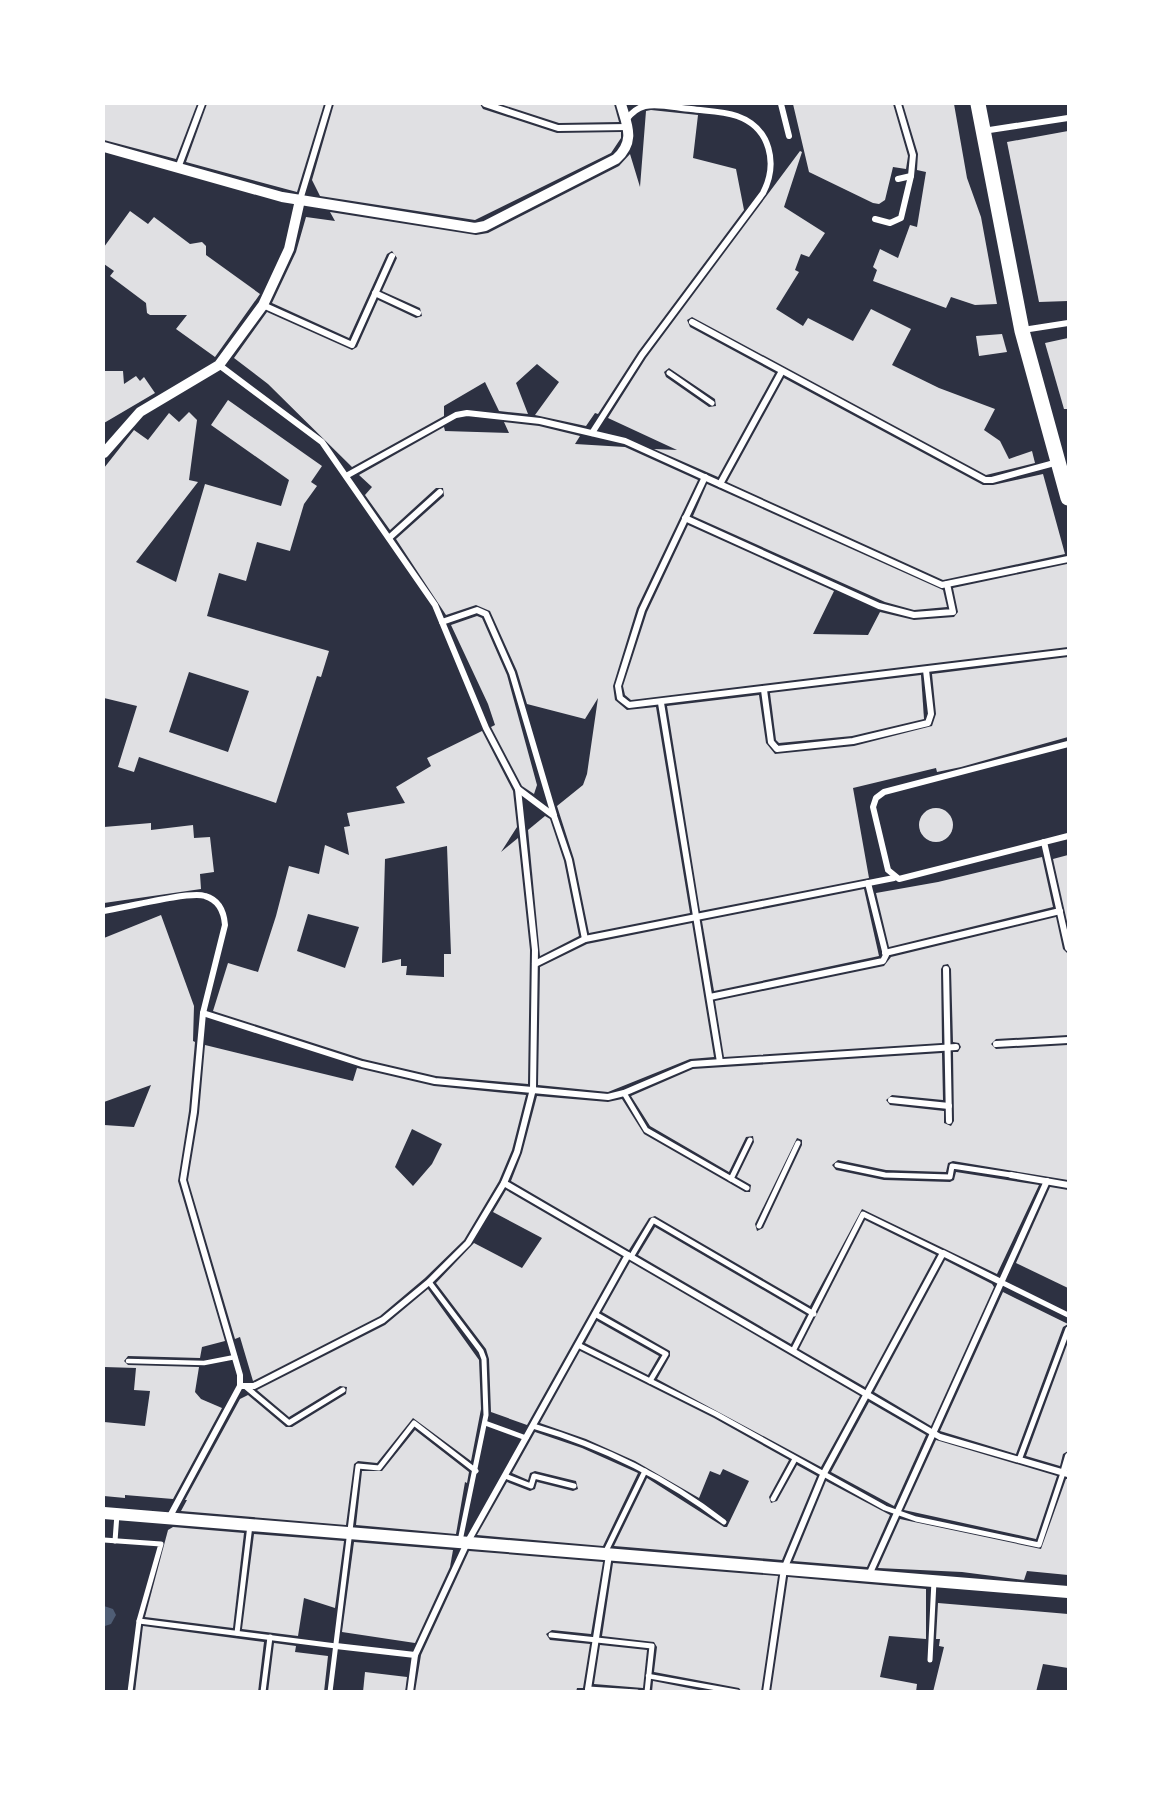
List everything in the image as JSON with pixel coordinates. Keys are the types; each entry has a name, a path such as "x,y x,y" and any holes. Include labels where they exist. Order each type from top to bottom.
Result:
{"main road":[{"path":"978,104 1022,331 1052,439 1064,459 1068,498"},
{"path":"104,1513 1068,1592"}],"street":[{"path":"178,168 202,104"},
{"path":"104,453 140,412 219,365 263,305 289,249 300,200 329,104"},
{"path":"485,104 558,128 628,123 639,108 653,105 738,116 753,124 764,137 770,153 771,169 763,193 642,355 592,433"},
{"path":"104,147 300,200 465,227 480,227 616,159 628,143 628,123 621,104"},
{"path":"782,104 789,136"},
{"path":"875,219 890,223 901,218 911,176 914,158 898,104"},
{"path":"983,131 1068,118"},
{"path":"898,179 911,176"},
{"path":"263,305 352,345 392,256"},
{"path":"375,293 418,313"},
{"path":"692,322 985,480 1064,459"},
{"path":"1022,331 1068,323"},
{"path":"169,1518 243,1387 264,1381 383,1320 429,1282 468,1243 504,1183 517,1152 533,1089 535,964 518,789 486,728 435,604 346,476 312,432 219,365"},
{"path":"720,484 782,371"},
{"path":"669,373 712,403"},
{"path":"346,476 456,415 466,413 540,421 625,441 942,585 1068,559"},
{"path":"705,477 642,610 618,686 624,702 635,707 1068,652"},
{"path":"389,538 440,492"},
{"path":"685,518 879,606 914,615 952,612 947,584"},
{"path":"442,622 477,610 486,614 512,673 569,860 585,939"},
{"path":"765,690 771,742 777,749 853,741 928,723 932,714 926,670"},
{"path":"661,703 720,1062"},
{"path":"894,878 888,870 873,807 880,794 1068,744"},
{"path":"518,789 554,816"},
{"path":"535,964 585,939 894,878 904,880 1068,836"},
{"path":"1044,842 1068,948"},
{"path":"710,997 881,963 886,958 868,883"},
{"path":"104,911 197,894 215,901 221,907 225,925 203,1014 194,1112 183,1180 243,1387 289,1423 343,1390"},
{"path":"885,953 1060,911"},
{"path":"946,969 949,1121"},
{"path":"203,1014 362,1064 435,1081 608,1097 624,1094 686,1066 956,1047"},
{"path":"996,1044 1068,1040"},
{"path":"624,1094 638,1121 646,1130 747,1188"},
{"path":"891,1100 949,1106"},
{"path":"731,1179 750,1140"},
{"path":"759,1226 798,1143"},
{"path":"837,1165 885,1175 950,1177 952,1166 1068,1185"},
{"path":"869,1576 1047,1181"},
{"path":"504,1183 933,1432 1066,1474"},
{"path":"793,1351 814,1314 863,1214 1068,1315"},
{"path":"410,1692 415,1655 464,1543 505,1476 595,1314 653,1220 814,1314"},
{"path":"766,1692 784,1569 823,1475 943,1253"},
{"path":"429,1282 481,1351 484,1359 485,1423 464,1543"},
{"path":"595,1314 666,1354 650,1381"},
{"path":"1020,1460 1068,1329"},
{"path":"578,1345 716,1414 823,1475 916,1519 1039,1545 1066,1474 1068,1456"},
{"path":"330,1692 358,1466 380,1468 414,1423 476,1471"},
{"path":"485,1423 526,1438"},
{"path":"533,1426 600,1449 645,1471 691,1497 724,1522"},
{"path":"773,1499 795,1459"},
{"path":"637,1692 588,1689 607,1554 645,1471"},
{"path":"505,1476 531,1486 534,1476 574,1486"},
{"path":"115,1541 117,1514"},
{"path":"237,1633 250,1525"},
{"path":"104,1540 160,1544 139,1621 130,1692"},
{"path":"930,1660 934,1581"},
{"path":"139,1621 415,1655"},
{"path":"551,1635 652,1646 647,1692"},
{"path":"263,1692 270,1637"}],"lane":[{"path":"128,1361 204,1364 235,1357"},
{"path":"648,1676 738,1692"},
{"path":"700,1692 702,1685"}],"water":[{"path":"104,1606 113,1609 116,1615 111,1624 105,1626"}],"building":[{"path":"104,104 197,104 176,159 104,140"},
{"path":"207,104 324,104 297,192 186,162"},
{"path":"334,104 480,104 483,109 557,133 621,132 621,138 611,153 475,220 320,196 312,180"},
{"path":"500,104 614,104 619,122 559,123"},
{"path":"793,104 893,104 908,156 906,169 893,167 885,200 879,204 873,203 809,172"},
{"path":"903,104 954,104 967,178 981,217 997,304 975,305 951,297 946,308 873,281 877,270 873,267 880,249 898,258 910,225 917,227 926,172 917,170 918,154"},
{"path":"646,111 698,115 693,158 736,169 744,210 638,352 598,414 595,413 586,426 535,415 559,382 537,364 516,383 528,414 499,411 485,382 444,406 444,416 352,467 268,384 234,358 267,312 352,350 357,347 378,300 416,318 422,316 420,308 382,291 397,258 392,251 387,254 349,338 272,303 296,252 306,217 335,221 330,212 476,235 488,233 619,166 630,154 640,187"},
{"path":"1068,131 1068,301 1039,302 1007,142"},
{"path":"800,151 802,152 784,207 825,233 809,257 801,254 795,270 799,272 776,309 803,326 808,318 853,341 871,309 911,329 892,365 939,388 995,409 984,430 1000,441 1009,459 1032,451 1035,463 986,475 692,317 687,320 690,327 775,373 718,477 654,449 677,450 608,418 646,358","holes":["669,368 715,399 716,406 709,407 666,377 664,372"]},
{"path":"130,211 148,224 154,217 190,244 202,242 206,246 206,255 260,294 215,357 176,329 187,315 150,315 147,313 146,303 110,276 114,271 104,264 104,247"},
{"path":"1002,334 1007,352 979,356 976,336"},
{"path":"1068,338 1068,409 1064,409 1045,343"},
{"path":"104,371 123,371 124,384 136,376 140,381 144,377 155,393 104,423"},
{"path":"784,378 983,485 993,485 1043,474 1065,554 943,580 727,482"},
{"path":"228,400 322,466 311,482 317,486 304,504 290,551 257,542 246,581 219,573 207,616 329,651 321,677 317,676 276,803 139,757 134,772 118,767 137,706 104,698 104,468 134,430 148,440 169,413 179,422 189,412 197,420 189,480 198,482 136,562 176,582 205,484 281,506 289,480 211,425","holes":["189,672 249,691 228,752 169,732"]},
{"path":"504,422 539,426 580,436 575,444 625,447 698,480 637,608 613,686 615,700 627,710 656,707 690,913 589,933 574,859 557,806 583,785 587,774 598,698 585,719 527,704 517,671 490,611 476,605 446,615 396,539 444,496 443,488 436,488 390,530 365,495 372,487 359,475 444,427 445,431 509,433"},
{"path":"707,484 943,590 947,607 914,610 885,602 693,516"},
{"path":"688,525 834,591 813,634 868,635 880,612 914,620 954,617 958,612 953,588 1067,564 1068,647 631,700 625,695 623,686 647,612"},
{"path":"477,616 482,618 507,675 537,785 534,794 522,786 491,727 495,725 488,704 451,625"},
{"path":"1068,657 1068,737 961,767 937,772 936,768 853,788 869,878 700,911 667,706 759,695 766,743 775,754 854,746 932,726 936,714 932,674"},
{"path":"921,675 924,719 852,736 779,743 776,740 770,693"},
{"path":"482,731 513,791 517,827 501,852 518,838 530,950 528,1084 436,1076 363,1059 213,1011 228,963 258,972 289,866 319,874 325,845 349,855 344,827 350,826 347,813 405,803 396,787 431,766 427,758","holes":["447,846 451,954 444,954 444,977 406,975 407,966 401,966 401,959 382,963 385,859","308,914 359,927 345,968 297,951"]},
{"path":"936,808 948,813 953,825 948,837 936,842 924,837 919,825 924,813"},
{"path":"545,816 550,819 564,861 579,936 540,956 528,830"},
{"path":"151,823 151,830 193,825 194,838 210,837 214,872 200,874 201,889 104,903 104,827"},
{"path":"1068,855 1068,926 1053,859"},
{"path":"1042,857 1053,907 889,947 876,893 938,882"},
{"path":"864,889 879,956 714,991 702,921"},
{"path":"161,915 194,1006 193,1041 195,1042 189,1111 178,1181 225,1341 202,1347 200,1358 128,1356 124,1361 128,1365 199,1367 195,1392 201,1399 222,1408 173,1499 125,1495 125,1498 104,1496 104,1422 145,1426 150,1391 134,1390 136,1368 104,1367 104,1125 134,1127 151,1085 104,1102 104,938"},
{"path":"1056,917 1063,949 1067,953 1068,1035 996,1039 991,1044 996,1049 1068,1045 1068,1180 953,1161 948,1163 946,1172 886,1170 838,1160 832,1165 836,1170 884,1180 950,1182 954,1180 956,1172 1039,1185 997,1274 862,1209 810,1306 655,1216 649,1218 629,1250 511,1181 522,1153 537,1096 608,1102 622,1099 644,1134 745,1192 750,1192 751,1185 737,1177 754,1142 753,1136 746,1137 729,1172 650,1126 631,1096 693,1069 942,1053 943,1100 892,1095 886,1100 890,1105 944,1111 944,1123 951,1126 954,1121 953,1052 958,1052 961,1047 959,1043 953,1042 951,969 948,964 943,965 941,969 942,1043 724,1057 715,1001 884,966 891,957","holes":["797,1138 802,1140 802,1145 763,1228 757,1231 755,1224"]},
{"path":"692,923 714,1057 690,1059 608,1092 538,1085 540,967 587,944"},
{"path":"205,1045 353,1081 357,1068 434,1086 526,1095 512,1150 499,1181 464,1240 425,1278 380,1316 253,1381 240,1337 235,1339 188,1180 199,1113","holes":["412,1129 442,1144 432,1164 413,1186 395,1167"]},
{"path":"1050,1187 1068,1190 1068,1288 1016,1263"},
{"path":"506,1190 621,1257 527,1425 491,1412 489,1359 486,1349 436,1283 474,1243 522,1268 542,1238 493,1212"},
{"path":"865,1220 936,1255 865,1387 799,1349"},
{"path":"655,1227 806,1315 791,1344 638,1255"},
{"path":"945,1260 994,1287 931,1426 874,1392"},
{"path":"630,1262 860,1396 821,1467 657,1379 670,1356 670,1351 602,1312"},
{"path":"428,1289 479,1360 481,1409 471,1461 413,1418 377,1463 358,1461 354,1464 346,1525 181,1511 240,1399 248,1395 286,1427 292,1427 346,1394 347,1387 340,1386 289,1417 257,1390 385,1325"},
{"path":"1003,1292 1068,1324 1063,1327 1016,1454 940,1431"},
{"path":"597,1321 659,1356 648,1375 585,1343"},
{"path":"1068,1342 1068,1451 1063,1454 1060,1466 1026,1456"},
{"path":"580,1351 714,1418 789,1460 769,1497 771,1503 777,1501 797,1465 817,1476 782,1560 614,1546 647,1478 724,1527 727,1527 749,1481 723,1469 720,1475 710,1471 699,1498 635,1461 586,1439 540,1423"},
{"path":"869,1402 926,1435 894,1506 831,1472"},
{"path":"415,1430 469,1472 467,1483 465,1482 456,1534 356,1525 362,1471 382,1471"},
{"path":"535,1432 582,1448 638,1473 603,1546 477,1535 507,1482 530,1491 535,1489 537,1482 573,1491 578,1489 576,1481 535,1471 530,1473 528,1480 512,1473"},
{"path":"936,1440 1057,1476 1036,1539 904,1510"},
{"path":"1066,1479 1068,1479 1068,1575 1027,1571 1024,1580 962,1572 878,1568 900,1519 1041,1549"},
{"path":"826,1481 890,1515 867,1567 793,1561"},
{"path":"173,1527 244,1533 233,1628 145,1617 168,1530"},
{"path":"254,1534 344,1541 335,1608 304,1598 298,1636 242,1629"},
{"path":"354,1542 453,1550 450,1567 415,1643 342,1632"},
{"path":"469,1551 603,1562 591,1634 552,1630 546,1634 550,1640 590,1644 583,1688 577,1688 576,1692 415,1692 421,1655"},
{"path":"613,1563 778,1576 761,1692 742,1692 739,1688 654,1672 657,1647 654,1642 602,1636"},
{"path":"788,1577 926,1589 926,1639 889,1636 880,1677 917,1684 916,1692 771,1692"},
{"path":"938,1603 1068,1614 1068,1668 1043,1664 1036,1692 933,1692 944,1647 939,1646 940,1639 936,1639"},
{"path":"143,1626 264,1642 258,1692 135,1692"},
{"path":"274,1643 296,1646 295,1652 328,1656 324,1692 268,1692"},
{"path":"600,1645 647,1650 643,1688 594,1684"},
{"path":"365,1672 407,1677 405,1692 363,1692"},
{"path":"653,1681 709,1692 652,1692"}]}
